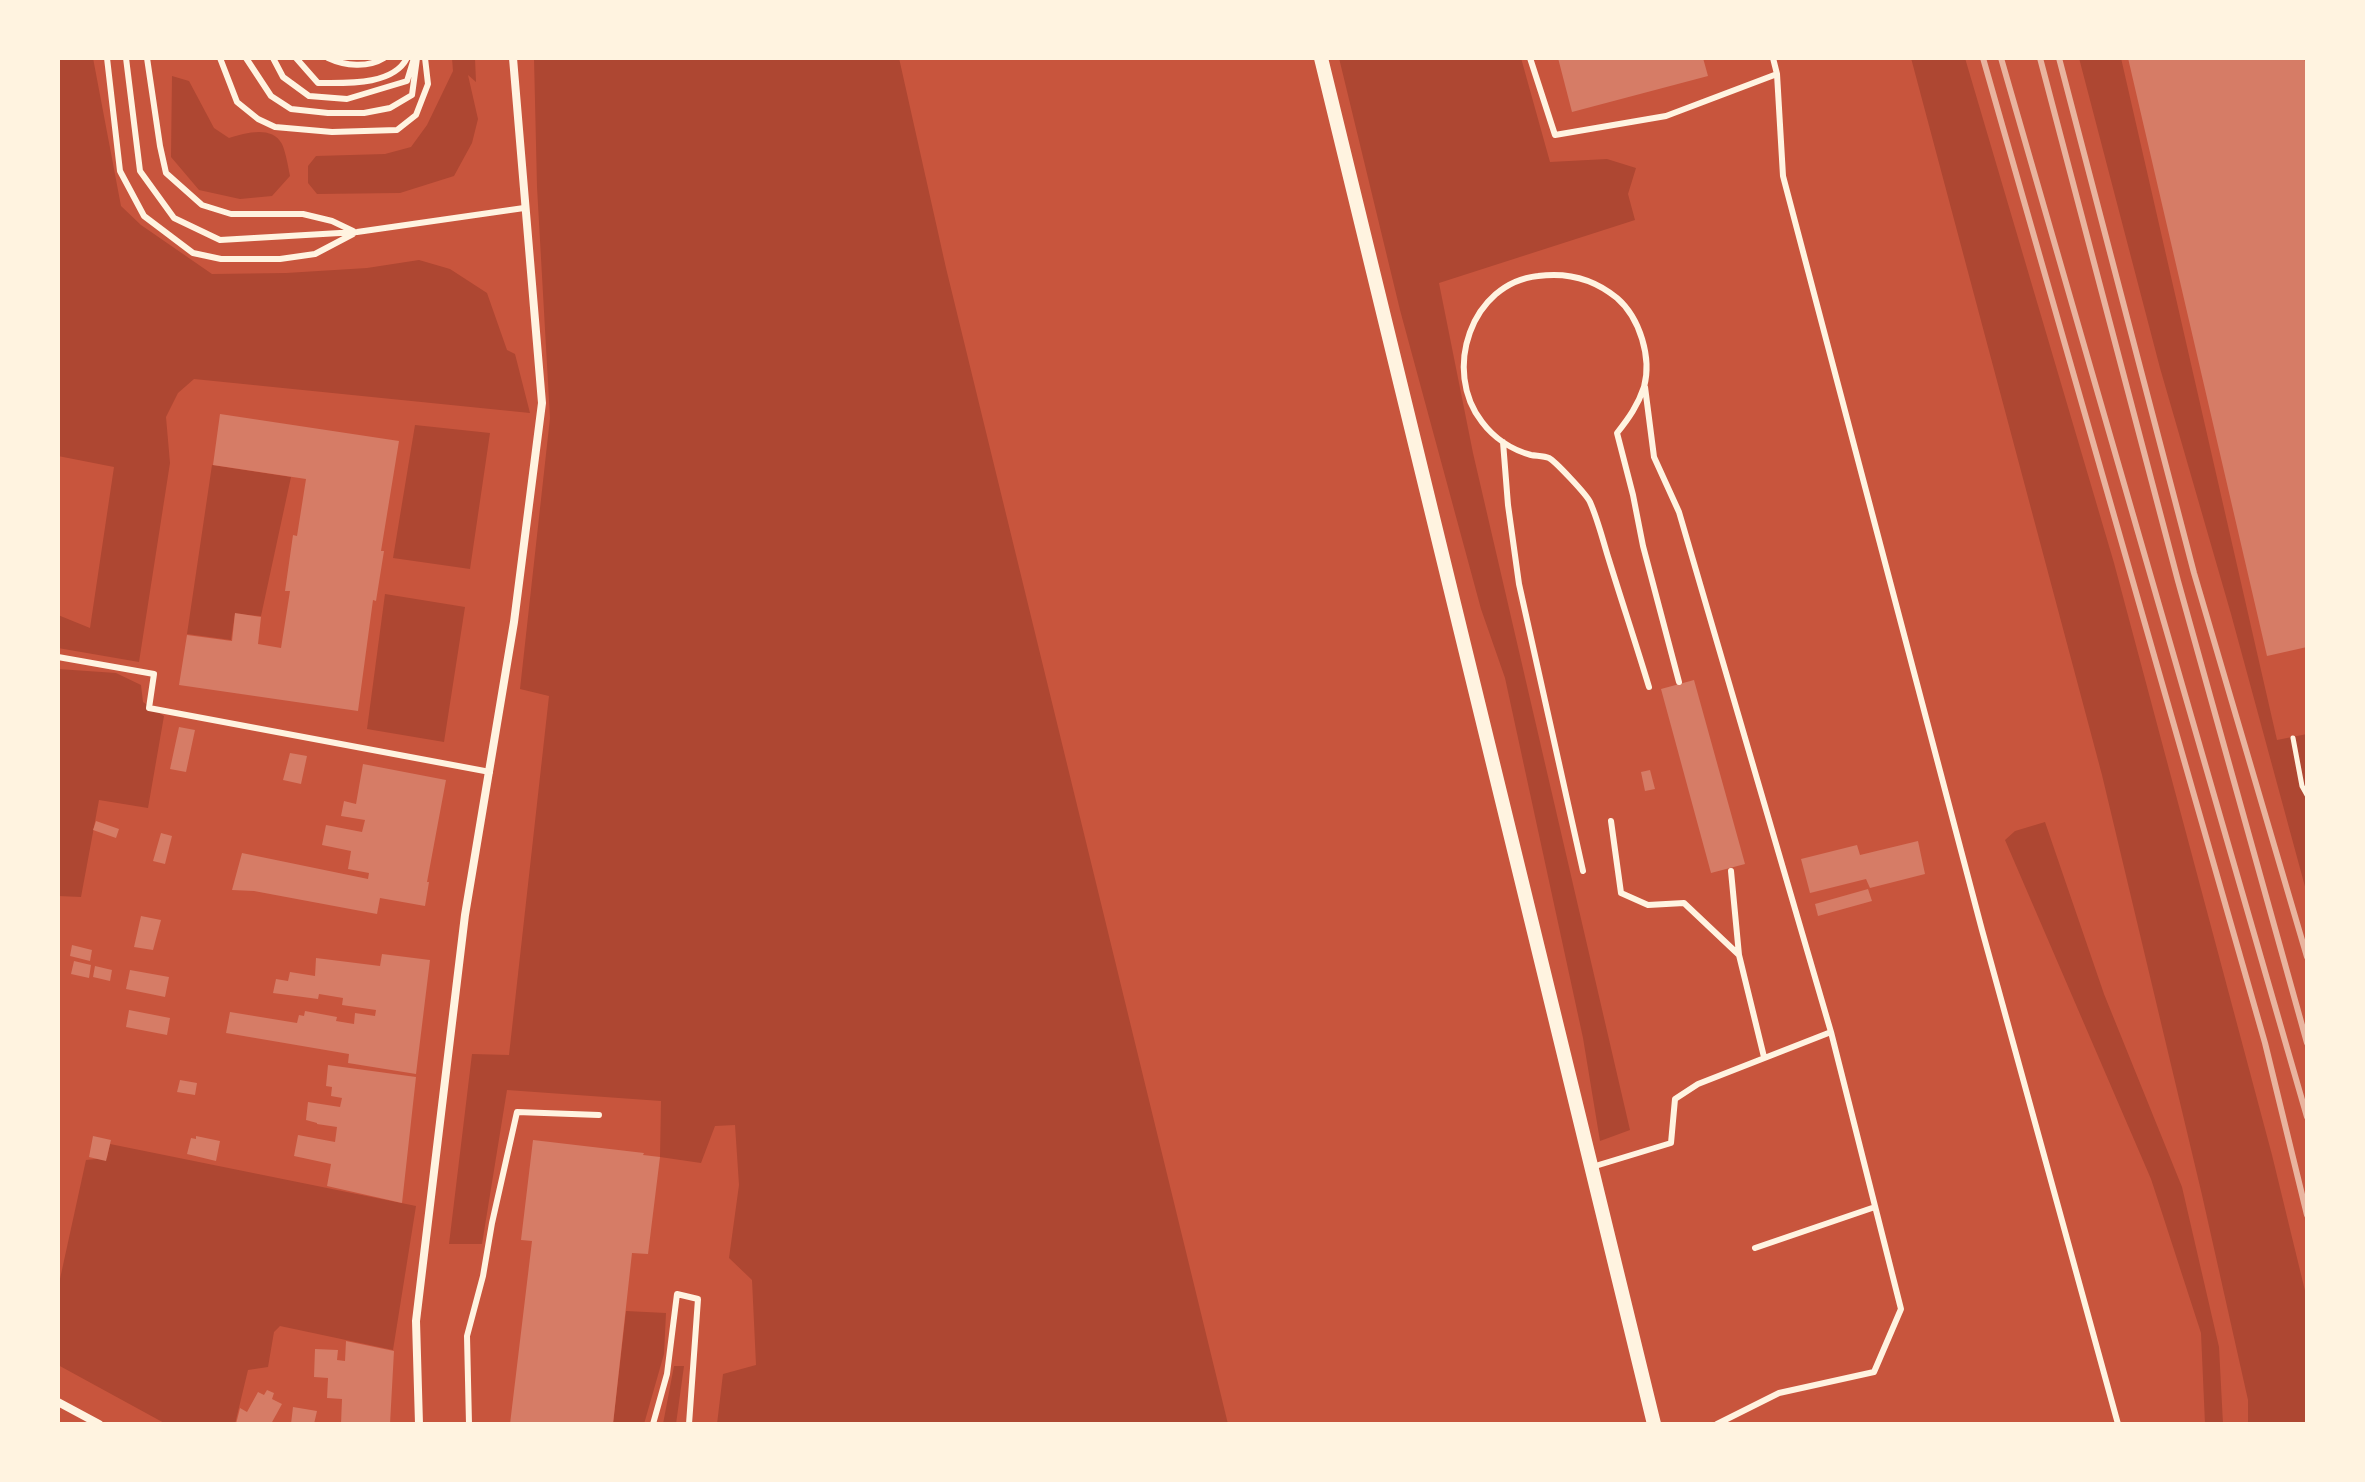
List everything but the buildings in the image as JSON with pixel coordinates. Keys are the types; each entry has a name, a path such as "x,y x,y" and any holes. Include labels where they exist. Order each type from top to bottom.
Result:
{"street":[{"path":"419,1424 416,1321 465,915 514,622 542,403 513,58"},
{"path":"1321,58 1654,1424"},
{"path":"58,1402 99,1424"}],"lane":[{"path":"107,58 120,171 144,216 193,253 221,259 280,259 315,254 357,232"},
{"path":"126,58 140,171 174,218 220,240 357,232 524,208"},
{"path":"147,58 166,173 202,205 231,214 303,214 332,221 357,232"},
{"path":"220,58 237,102 258,119 275,127 332,132 397,130 416,115 428,84 425,58"},
{"path":"246,58 271,96 291,109 364,113 390,108 412,95 416,58"},
{"path":"273,58 283,77 309,96 347,99 407,81 416,58"},
{"path":"296,58 318,83 356,83 380,78 403,66 407,58"},
{"path":"328,58 340,64 373,65 384,58"},
{"path":"1530,58 1555,135 1666,116 1777,74"},
{"path":"1773,58 1777,74 1783,176 1982,930 2118,1424"},
{"path":"1649,687 1589,499 1549,458 1518,450 1503,442 1481,421 1467,394 1462,365 1468,334 1483,308 1506,287 1534,276 1564,274 1593,282 1619,299 1637,324 1646,353 1645,384 1654,457 1679,512 1831,1032 1901,1309 1874,1372 1779,1393 1717,1424"},
{"path":"1645,384 1635,411 1617,433 1679,682"},
{"path":"1503,442 1519,584 1583,871"},
{"path":"58,657 154,674 149,708 490,772"},
{"path":"1611,821 1621,893 1648,905 1684,903 1739,955"},
{"path":"1731,871 1739,955 1764,1057"},
{"path":"1592,1167 1671,1143 1675,1099 1698,1084 1831,1032"},
{"path":"469,1424 467,1336 483,1276 517,1112 599,1115"},
{"path":"1755,1248 1875,1207"},
{"path":"653,1424 667,1374 677,1294 698,1299 689,1424"}],"path":[{"path":"2293,738 2302,786 2307,795"}],"shaded area":[{"path":"58,58 93,58 121,206 141,225 212,274 367,268 419,260 450,269 487,293 507,350 515,354 530,413 194,379 178,393 166,417 170,463 139,662 58,648 58,615 90,628 114,467 58,456"},
{"path":"452,58 475,58 476,82 468,75 478,119 472,143 454,176 400,193 317,194 308,183 308,166 316,156 385,154 411,147 427,125 453,71"},
{"path":"534,58 899,58 946,268 1228,1424 717,1424 723,1374 756,1365 752,1280 729,1258 739,1185 735,1125 715,1126 701,1163 660,1157 661,1101 507,1090 482,1244 449,1244 472,1054 509,1055 549,696 520,689 550,418 537,187"},
{"path":"1339,58 1521,58 1550,162 1607,159 1636,168 1628,194 1635,220 1439,283 1473,453 1630,1130 1600,1141 1583,1038 1505,678 1481,609 1400,310"},
{"path":"1911,58 1965,58 2114,563 2272,1155 2307,1299 2307,1424 2248,1424 2248,1400 2202,1195 2102,775"},
{"path":"2079,58 2121,58 2277,740 2307,734 2307,894 2160,368"},
{"path":"172,76 189,81 214,128 229,138 265,132 278,138 290,176 272,196 240,199 199,190 171,157"},
{"path":"415,425 490,433 470,569 393,558"},
{"path":"212,465 291,477 261,616 235,614 231,640 187,634"},
{"path":"385,594 465,607 444,742 367,729"},
{"path":"58,669 116,673 141,685 143,702 164,716 148,808 99,800 81,897 58,896"},
{"path":"2045,822 2104,994 2182,1187 2219,1347 2223,1424 2205,1424 2201,1333 2151,1179 2005,840 2015,831"},
{"path":"110,1144 416,1206 393,1350 280,1326 274,1332 268,1367 248,1370 235,1424 166,1424 58,1365 58,1288 86,1160 107,1158"},
{"path":"626,1311 666,1313 664,1354 644,1424 613,1424"},
{"path":"674,1366 684,1366 676,1424 663,1424"}],"railway":[{"path":"1983,58 2265,1043 2307,1215"},
{"path":"2001,58 2307,1117"},
{"path":"2040,58 2178,581 2307,1043"},
{"path":"2059,58 2194,573 2307,957"}]}
